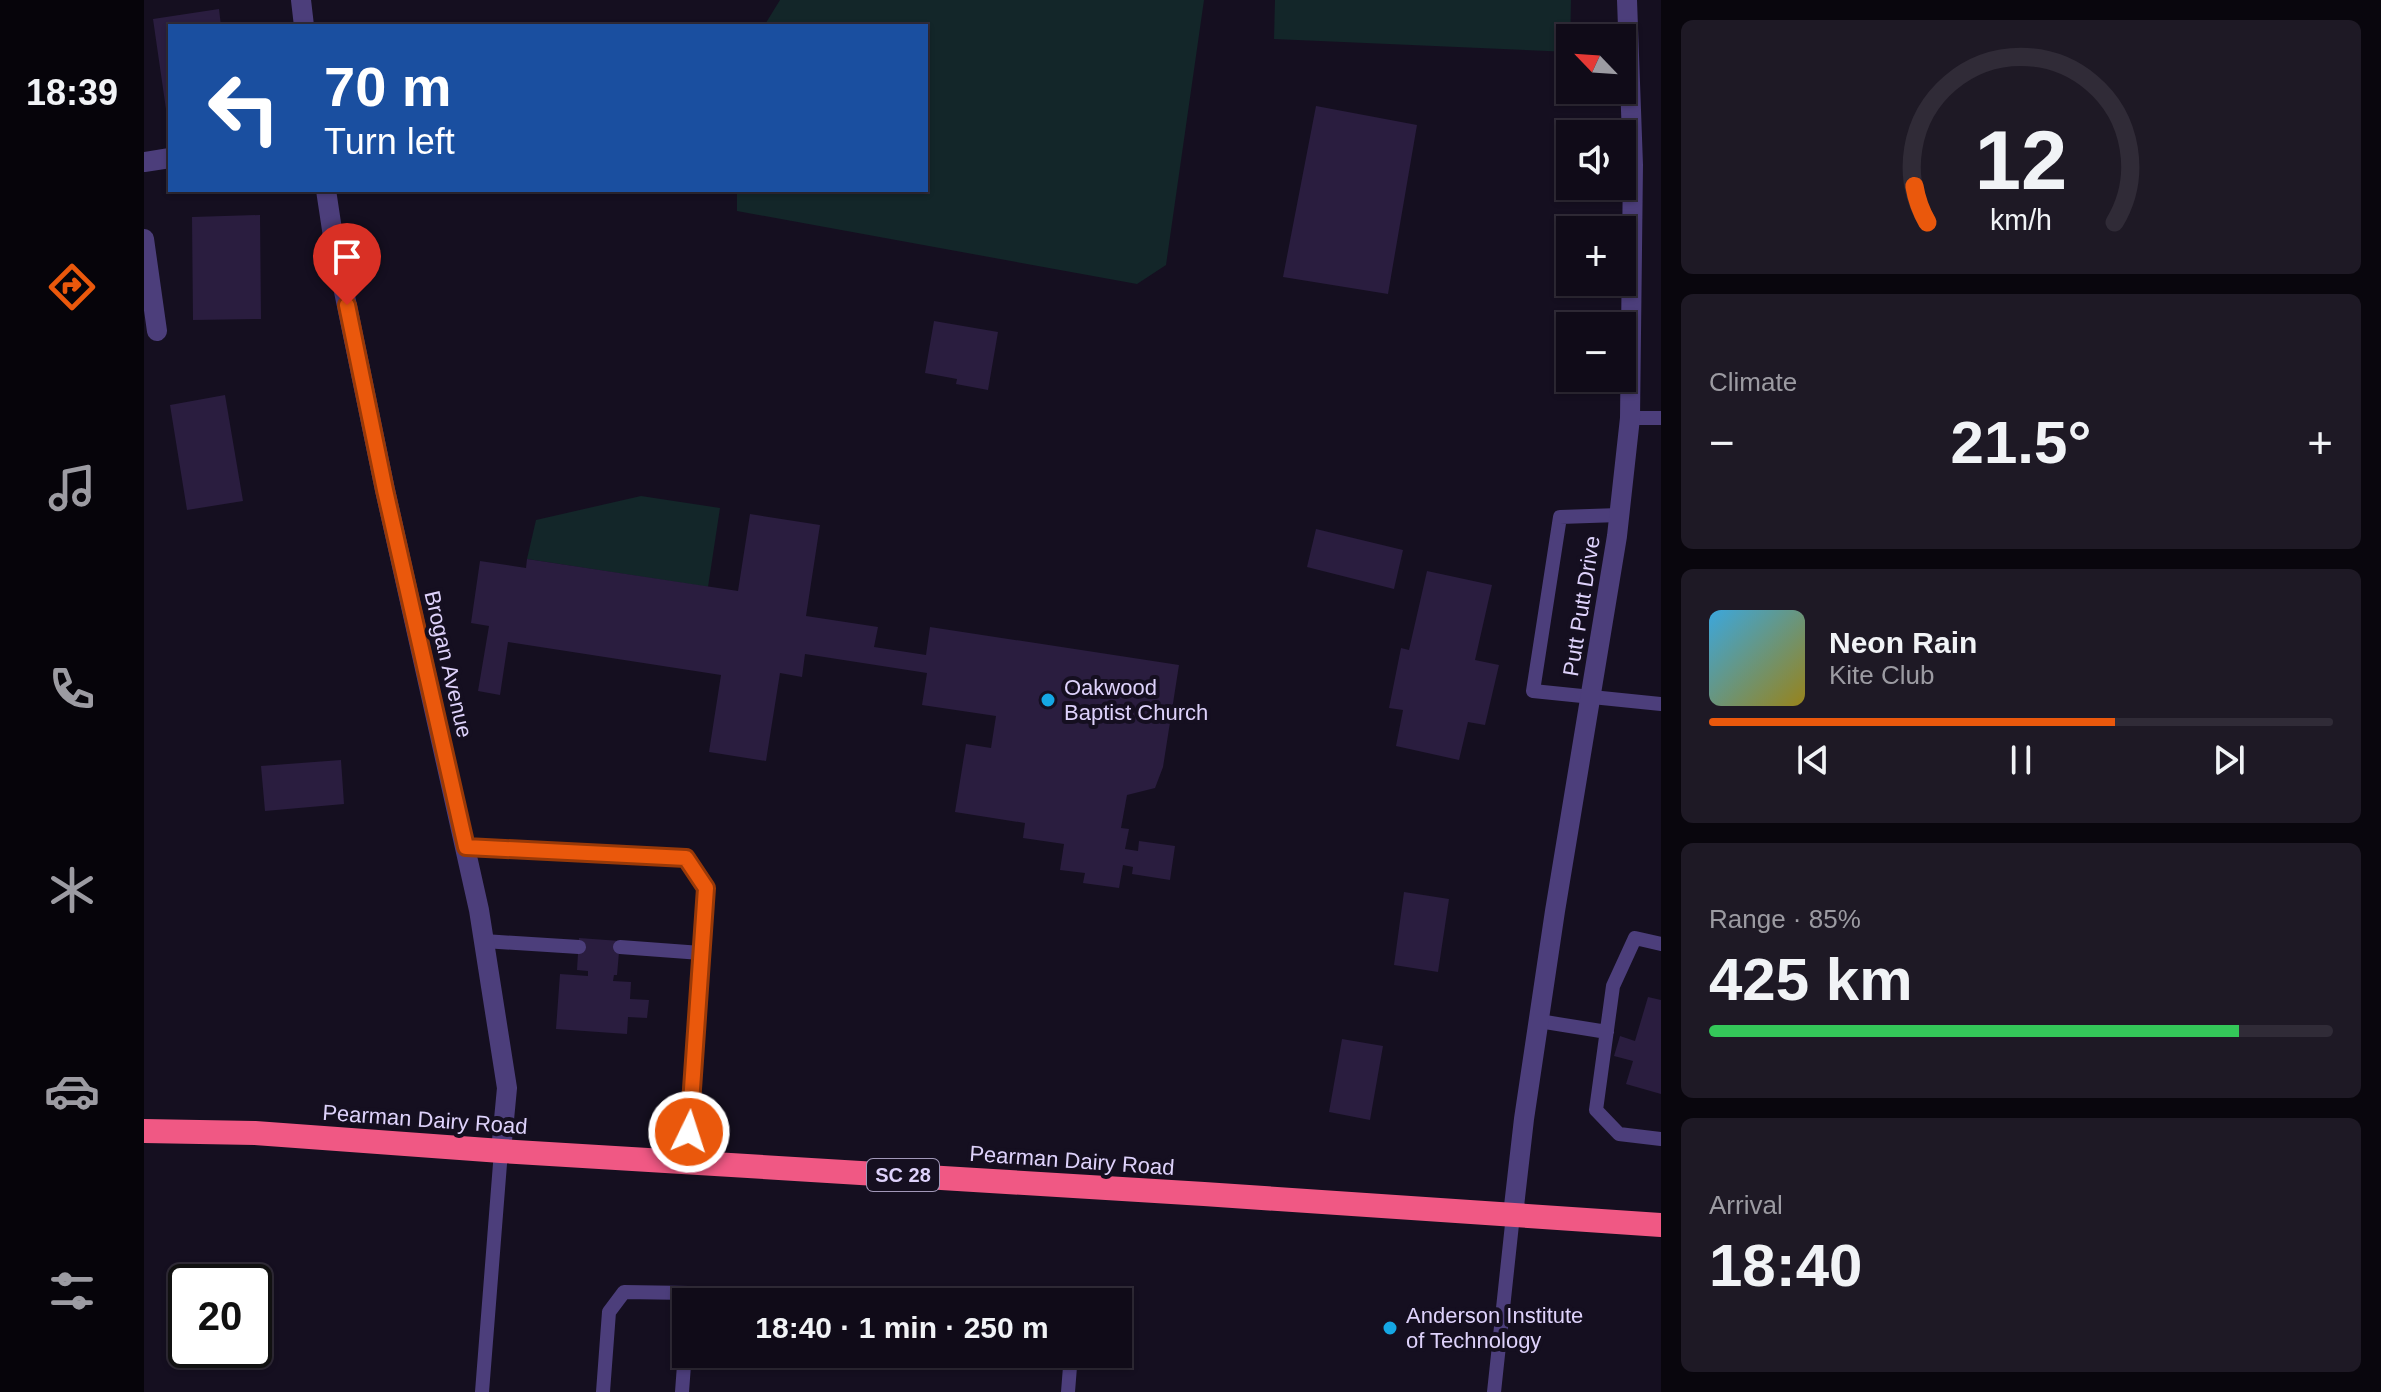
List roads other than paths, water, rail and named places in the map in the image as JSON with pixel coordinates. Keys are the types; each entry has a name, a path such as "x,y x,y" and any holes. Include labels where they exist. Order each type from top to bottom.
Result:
{"highway":[{"name":"Pearman Dairy Road","path":"144,1131 255,1133 1661,1225"}],"street":[{"path":"301,0 304,24"},
{"name":"Putt Putt Drive","path":"1513,1215 1555,911 1619,515 1630,418 1633,165 1627,0"},
{"path":"144,162 168,158"},
{"name":"Brogan Avenue","path":"326,192 385,490 466,847 484,941 507,1088 501,1151"},
{"path":"144,239 157,331"}],"lane":[{"path":"1630,418 1661,418"},
{"path":"1619,515 1560,517 1533,691 1661,704"},
{"path":"466,847 686,858 706,888 687,1162"},
{"path":"1661,944 1635,938 1613,986 1596,1110 1619,1134 1661,1139"},
{"path":"484,941 579,947"},
{"path":"620,947 701,953"},
{"path":"1539,1021 1607,1032"},
{"path":"482,1392 501,1151"},
{"path":"1494,1392 1513,1215"},
{"path":"603,1392 609,1312 624,1292 672,1296"},
{"path":"682,1392 684,1368"},
{"path":"1068,1392 1070,1368"}],"place":[{"name":"Oakwood Baptist Church","path":"1048,700"},
{"name":"Anderson Institute of Technology","path":"1390,1328"}]}
